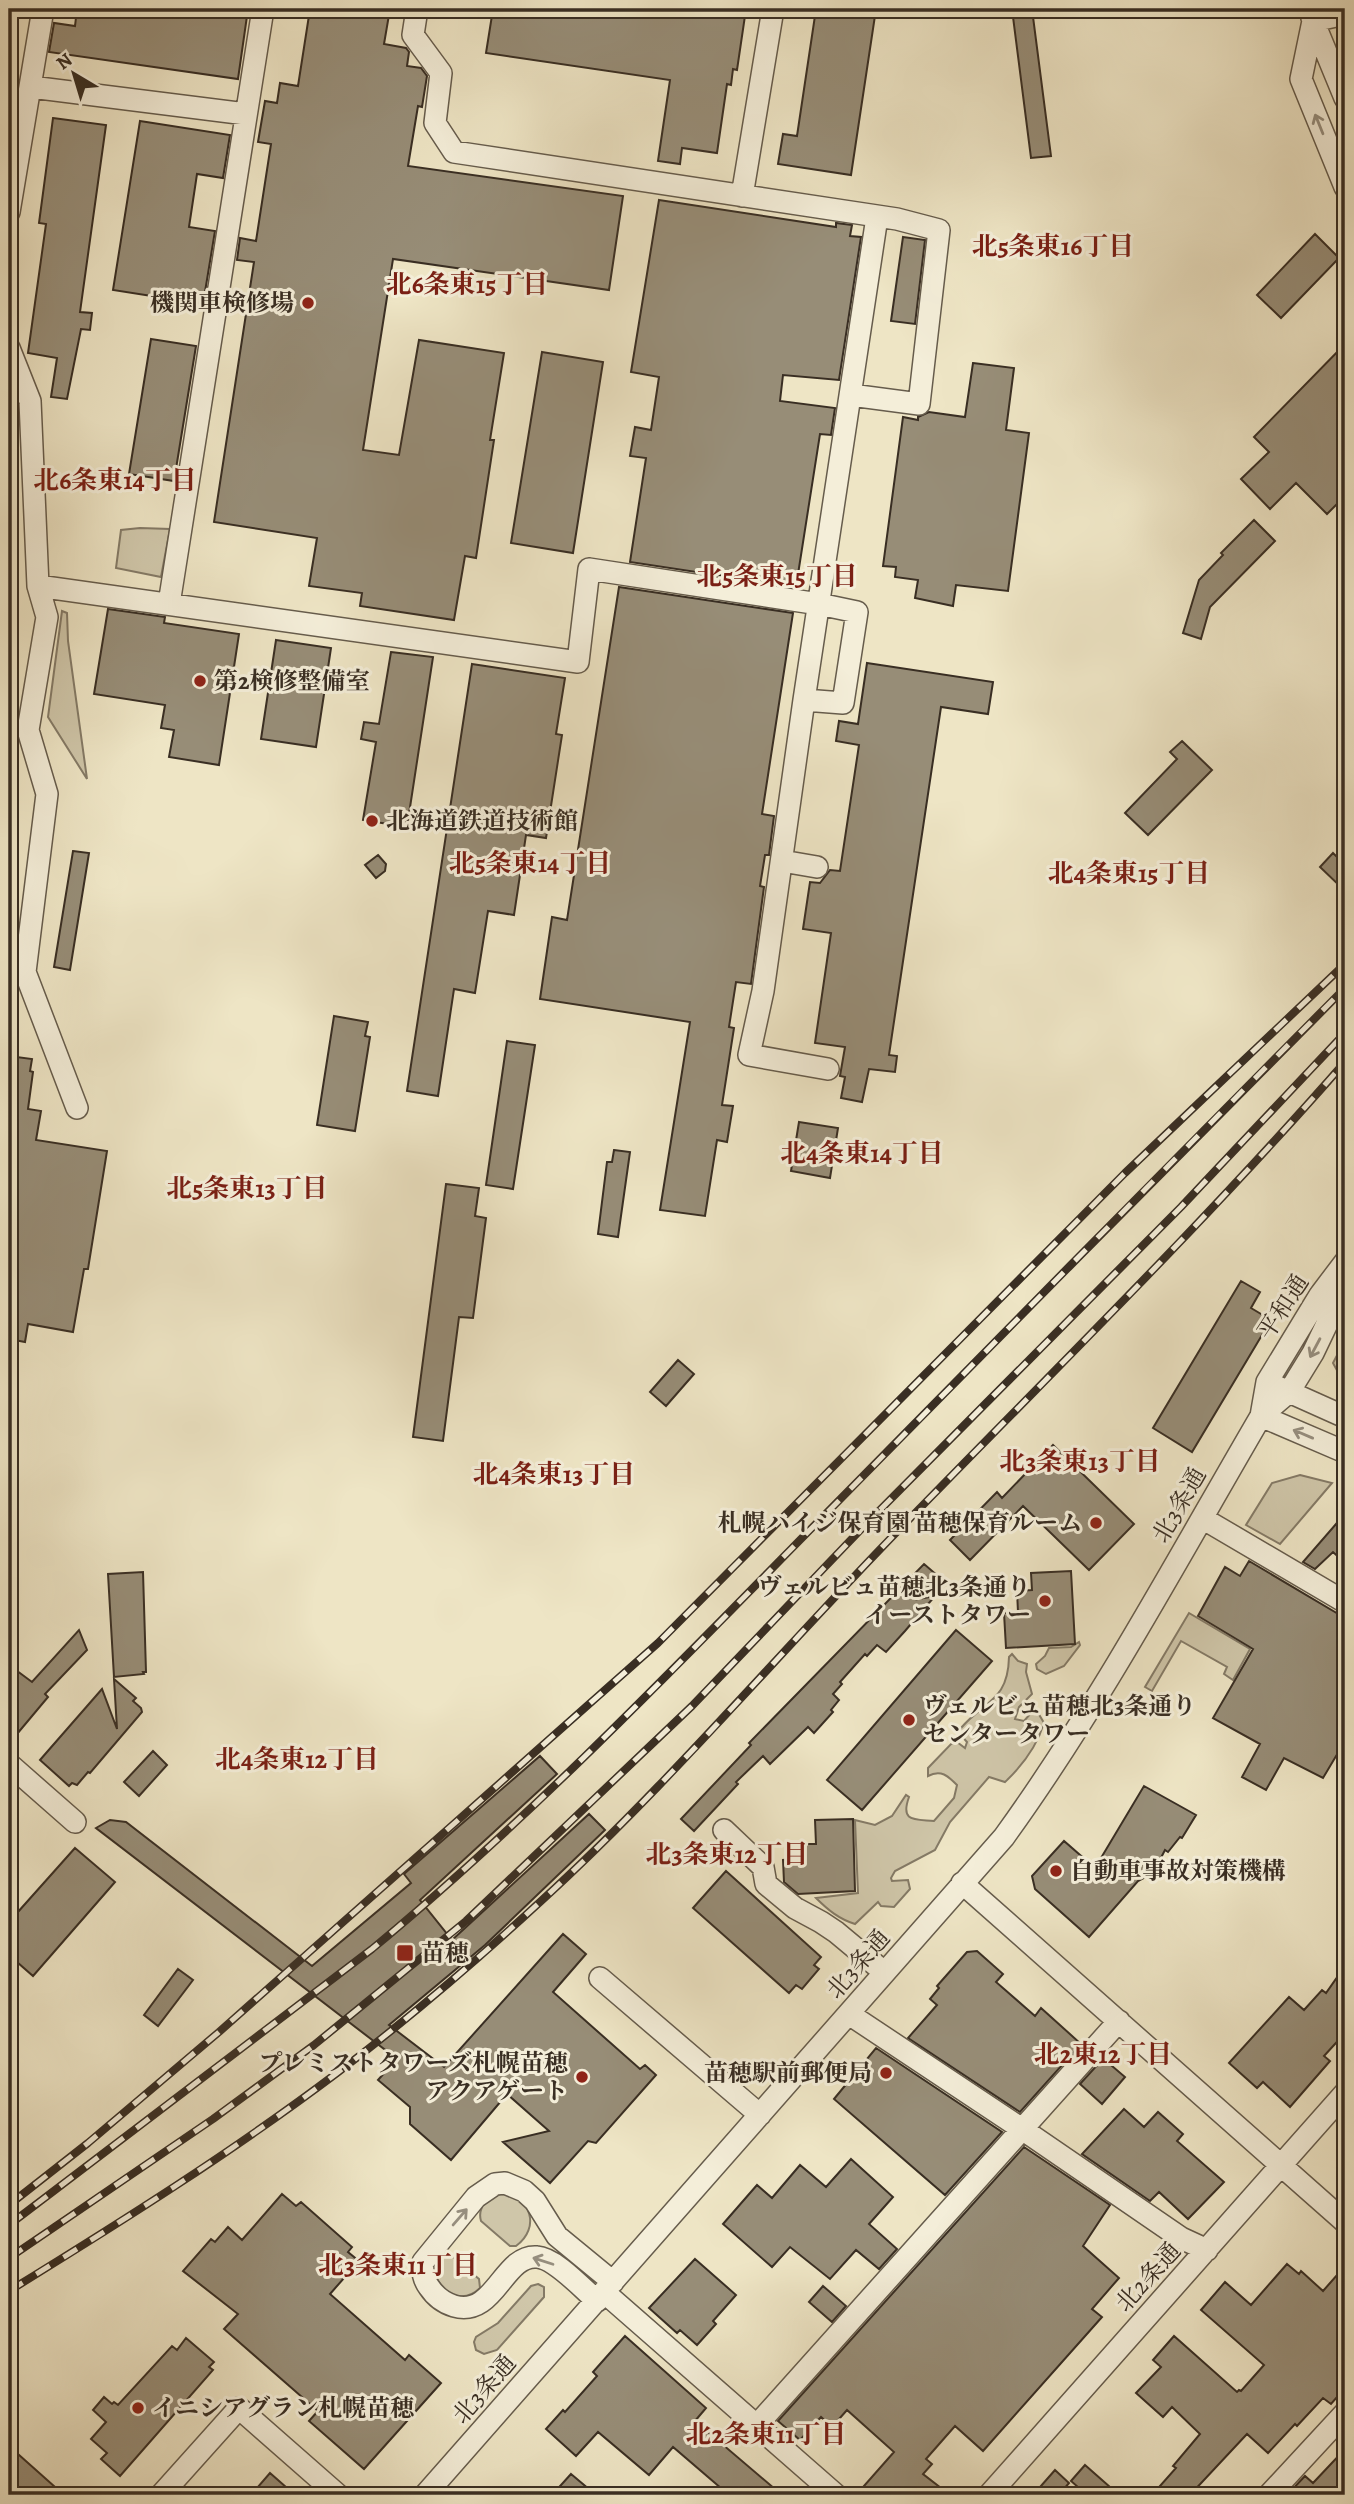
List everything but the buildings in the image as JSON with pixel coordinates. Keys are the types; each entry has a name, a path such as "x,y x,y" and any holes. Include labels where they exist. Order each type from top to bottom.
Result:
{"street":[{"path":"9,212 43,9"},
{"path":"169,604 263,9"},
{"path":"417,9 413,35 441,73 435,123 454,152 877,217 939,230 919,404 850,395"},
{"path":"742,196 773,9"},
{"path":"1312,15 1345,14"},
{"path":"1312,15 1345,55"},
{"path":"1312,15 1345,98"},
{"path":"1312,15 1301,79 1345,187"},
{"path":"31,87 246,114"},
{"path":"828,1069 749,1055 764,991 804,700 877,217"},
{"path":"9,348 30,401 38,586 47,617 28,730 47,794 25,972 77,1108"},
{"path":"38,586 578,662 589,569 857,612 843,703 804,700"},
{"path":"782,861 817,867"},
{"name":"平和通","path":"1267,1382 1320,1295 1345,1262"},
{"name":"北3条通","path":"425,2495 1004,1837 1038,1790 1103,1687 1261,1416 1289,1392 1313,1353 1345,1286"},
{"path":"1267,1382 1345,1417"},
{"name":"北3条通","path":"1261,1416 1267,1382"},
{"path":"1261,1416 1345,1452"},
{"path":"1202,1518 1345,1602"},
{"path":"9,1764 75,1822"},
{"path":"724,1830 763,1867 766,1884 795,1909 836,1933 884,1972"},
{"path":"962,1883 1345,2222"},
{"path":"600,1978 760,2115"},
{"path":"849,2014 1181,2238 1207,2250"},
{"path":"757,2425 1119,2021"},
{"name":"北2条通","path":"989,2495 1345,2093"},
{"path":"605,2292 550,2261 536,2257 520,2261 481,2302 462,2308 445,2302 427,2285 423,2277 423,2262 476,2197 495,2184 505,2183 524,2191 534,2201 557,2236 605,2292 836,2495"},
{"path":"161,2495 239,2408 338,2495"},
{"path":"1269,2495 1345,2413"}],"shaded area":[{"path":"170,529 161,577 116,568 121,530"},
{"path":"62,611 67,613 68,641 87,779 48,717"},
{"path":"1345,1340 1345,1385 1333,1363"},
{"path":"1300,1475 1332,1483 1280,1544 1246,1525 1272,1483"},
{"path":"1189,1613 1250,1649 1233,1680 1224,1674 1227,1667 1181,1641 1152,1691 1145,1687"},
{"path":"1079,1642 1080,1645 1064,1666 1046,1674 1037,1669 1036,1664 1049,1648 1071,1647"},
{"path":"1012,1654 1018,1661 1027,1664 1026,1672 1032,1694 1019,1707 1015,1719 1024,1721 1032,1712 1037,1711 1044,1723 1028,1755 1005,1782 989,1777 950,1822 935,1850 895,1871 892,1881 908,1880 910,1889 894,1907 881,1906 878,1902 855,1924 834,1914 816,1898 858,1893 855,1820 875,1825 892,1816 906,1795 909,1797 906,1811 911,1818 934,1821 954,1798 957,1785 941,1773 928,1776 928,1768 951,1744 957,1742 965,1748 967,1742 959,1733 961,1728 1000,1691"},
{"path":"501,2194 520,2200 529,2214 528,2230 524,2239 516,2246 510,2246 481,2221 482,2207"},
{"path":"442,2253 448,2253 479,2279 480,2288 461,2296 444,2289 436,2272"},
{"path":"538,2284 544,2287 544,2297 497,2350 484,2354 476,2350 476,2337 498,2323 531,2286"}],"railway":[{"path":"9,2205 88,2143 219,2032 658,1643 1125,1173 1345,964"},
{"path":"9,2225 372,1949 538,1802 1345,988"},
{"path":"9,2258 213,2119 314,2045 466,1921 692,1706 867,1523 1181,1207 1345,1033"},
{"path":"9,2291 176,2186 297,2102 415,2011 540,1902 631,1815 890,1539 1178,1244 1345,1062"}],"place":[{"name":"機関車検修場","path":"308,303"},
{"name":"第2検修整備室","path":"200,681"},
{"name":"北海道鉄道技術館","path":"372,821"},
{"name":"札幌ハイジ保育園 苗穂保育ルーム","path":"1096,1523"},
{"name":"ヴェルビュ苗穂北3条通り イーストタワー","path":"1045,1601"},
{"name":"ヴェルビュ苗穂北3条通り センタータワー","path":"909,1720"},
{"name":"自動車事故対策機構","path":"1056,1871"},
{"name":"苗穂","path":"405,1953"},
{"name":"苗穂駅前郵便局","path":"886,2073"},
{"name":"プレミストタワーズ札幌苗穂 アクアゲート","path":"582,2077"},
{"name":"イニシアグラン札幌苗穂","path":"138,2408"}],"district":[{"name":"北5条東16丁目","path":"1053,246"},
{"name":"北6条東15丁目","path":"467,284"},
{"name":"北6条東14丁目","path":"115,480"},
{"name":"北5条東15丁目","path":"777,576"},
{"name":"北5条東14丁目","path":"530,863"},
{"name":"北4条東15丁目","path":"1129,873"},
{"name":"北4条東14丁目","path":"862,1153"},
{"name":"北5条東13丁目","path":"247,1188"},
{"name":"北3条東13丁目","path":"1080,1461"},
{"name":"北4条東13丁目","path":"554,1474"},
{"name":"北4条東12丁目","path":"297,1759"},
{"name":"北3条東12丁目","path":"727,1854"},
{"name":"北2東12丁目","path":"1103,2054"},
{"name":"北3条東11丁目","path":"398,2265"},
{"name":"北2条東11丁目","path":"766,2434"}]}
